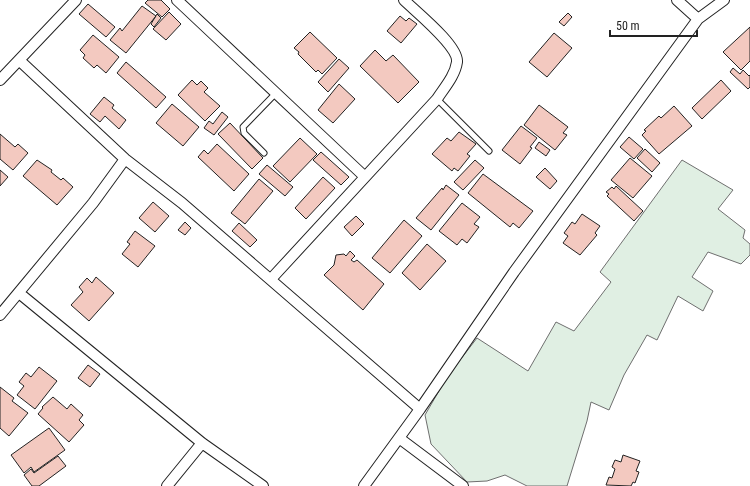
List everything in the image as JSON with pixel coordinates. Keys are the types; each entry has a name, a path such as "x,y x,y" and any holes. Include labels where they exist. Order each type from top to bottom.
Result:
{"street":[{"path":"0,80 76,0"},
{"path":"177,0 364,176"},
{"path":"271,279 364,176 437,99 455,72 458,60 450,44 404,0"},
{"path":"678,0 698,19"},
{"path":"364,486 420,410 514,272 698,19 724,0"},
{"path":"19,60 124,159 182,203 420,410"},
{"path":"0,315 93,203 124,159"},
{"path":"19,293 202,443 263,486"},
{"path":"399,438 463,486"},
{"path":"168,486 202,443"}],"lane":[{"path":"264,152 244,133 243,127 276,93"},
{"path":"437,99 489,151"}],"green space":[{"path":"682,160 733,190 718,209 745,230 743,238 750,244 750,255 741,264 708,252 692,277 713,291 703,311 678,296 657,340 647,335 624,375 609,410 591,402 587,421 567,486 527,486 505,475 487,481 467,482 431,444 425,415 447,377 477,338 528,371 556,322 574,331 611,282 600,272"}],"building":[{"path":"148,0 161,0 170,9 162,17 145,3"},
{"path":"88,4 115,27 106,37 79,14"},
{"path":"142,6 156,16 126,53 110,40 120,28 122,31"},
{"path":"169,12 181,24 166,40 153,29"},
{"path":"568,13 572,17 564,26 559,22"},
{"path":"157,14 161,18 154,27 151,24"},
{"path":"400,16 406,21 409,18 417,24 401,43 387,31"},
{"path":"750,27 750,61 741,70 723,52"},
{"path":"310,32 337,58 322,74 318,70 316,72 294,48"},
{"path":"554,33 572,48 547,77 529,62"},
{"path":"93,35 119,57 106,73 97,65 94,68 83,58 85,55 80,50"},
{"path":"375,50 386,61 393,55 419,82 398,103 360,66"},
{"path":"339,59 349,68 328,92 318,82"},
{"path":"126,62 166,97 156,108 117,73"},
{"path":"733,68 740,74 743,70 749,76 750,75 750,87 748,89 730,72"},
{"path":"192,80 197,85 201,81 208,88 204,92 220,106 205,121 178,95"},
{"path":"721,80 731,91 702,119 692,108"},
{"path":"339,84 355,99 333,123 318,110"},
{"path":"104,97 114,105 112,108 126,120 119,129 105,116 100,122 90,114"},
{"path":"172,104 199,127 183,146 156,123"},
{"path":"539,105 568,127 563,133 567,135 555,150 524,125"},
{"path":"674,106 692,126 659,154 642,135 646,131 644,130 659,116 661,118"},
{"path":"222,112 228,117 214,135 204,128 209,121 213,124"},
{"path":"230,123 263,158 252,169 218,134"},
{"path":"521,126 537,138 530,147 532,148 520,164 502,150"},
{"path":"459,132 476,144 467,154 470,156 458,171 454,168 452,171 432,154 447,138 451,141"},
{"path":"0,134 15,147 18,144 28,153 13,170 0,159"},
{"path":"629,137 643,149 634,159 620,147"},
{"path":"300,138 317,154 290,182 273,166"},
{"path":"539,142 550,150 546,156 535,148"},
{"path":"217,144 249,174 234,191 198,157 204,150 208,154"},
{"path":"645,149 660,163 652,172 637,158"},
{"path":"321,152 349,177 341,185 313,160"},
{"path":"630,158 652,176 633,198 611,180"},
{"path":"37,160 52,170 51,172 61,180 63,178 73,187 57,205 23,176"},
{"path":"475,160 484,168 463,190 454,182"},
{"path":"267,165 293,187 285,196 259,174"},
{"path":"545,168 557,181 550,189 536,177"},
{"path":"0,170 8,177 0,186"},
{"path":"483,174 533,211 519,228 513,223 510,227 468,193"},
{"path":"323,177 335,188 306,219 295,208"},
{"path":"259,179 273,191 245,224 231,213"},
{"path":"446,185 459,195 431,230 416,218"},
{"path":"616,186 643,211 634,221 607,196 609,194 606,192 612,187 614,189"},
{"path":"153,202 169,216 155,232 139,218"},
{"path":"462,203 480,217 474,224 479,227 467,243 462,239 457,245 439,231"},
{"path":"582,214 600,226 595,233 597,235 580,255 563,243 568,236 564,233 572,222 575,224"},
{"path":"356,216 364,224 352,236 344,227"},
{"path":"404,220 422,236 390,273 372,258"},
{"path":"185,222 191,228 185,235 178,230"},
{"path":"239,223 257,240 250,247 232,231"},
{"path":"135,231 155,246 138,267 122,254 130,244 127,242"},
{"path":"427,244 446,261 420,290 402,273"},
{"path":"350,251 355,256 351,260 354,262 357,260 384,284 363,310 324,275 334,265 336,255 344,254 346,256"},
{"path":"96,277 114,293 89,321 71,305 83,292 79,287 87,278 92,283"},
{"path":"88,365 100,374 90,387 78,378"},
{"path":"39,367 57,381 35,409 17,395 24,386 19,382 26,373 31,377"},
{"path":"0,387 14,398 12,401 28,413 9,436 0,428"},
{"path":"53,397 67,409 71,404 83,415 79,420 84,425 69,442 38,414 43,408 42,407"},
{"path":"49,428 65,450 34,472 31,467 24,473 11,455"},
{"path":"623,455 640,461 636,471 639,472 635,483 633,482 631,486 606,485 609,477 612,478 615,469 612,467 615,460 621,462"},
{"path":"58,456 66,466 39,486 32,486 24,475 31,469 34,473"}]}
